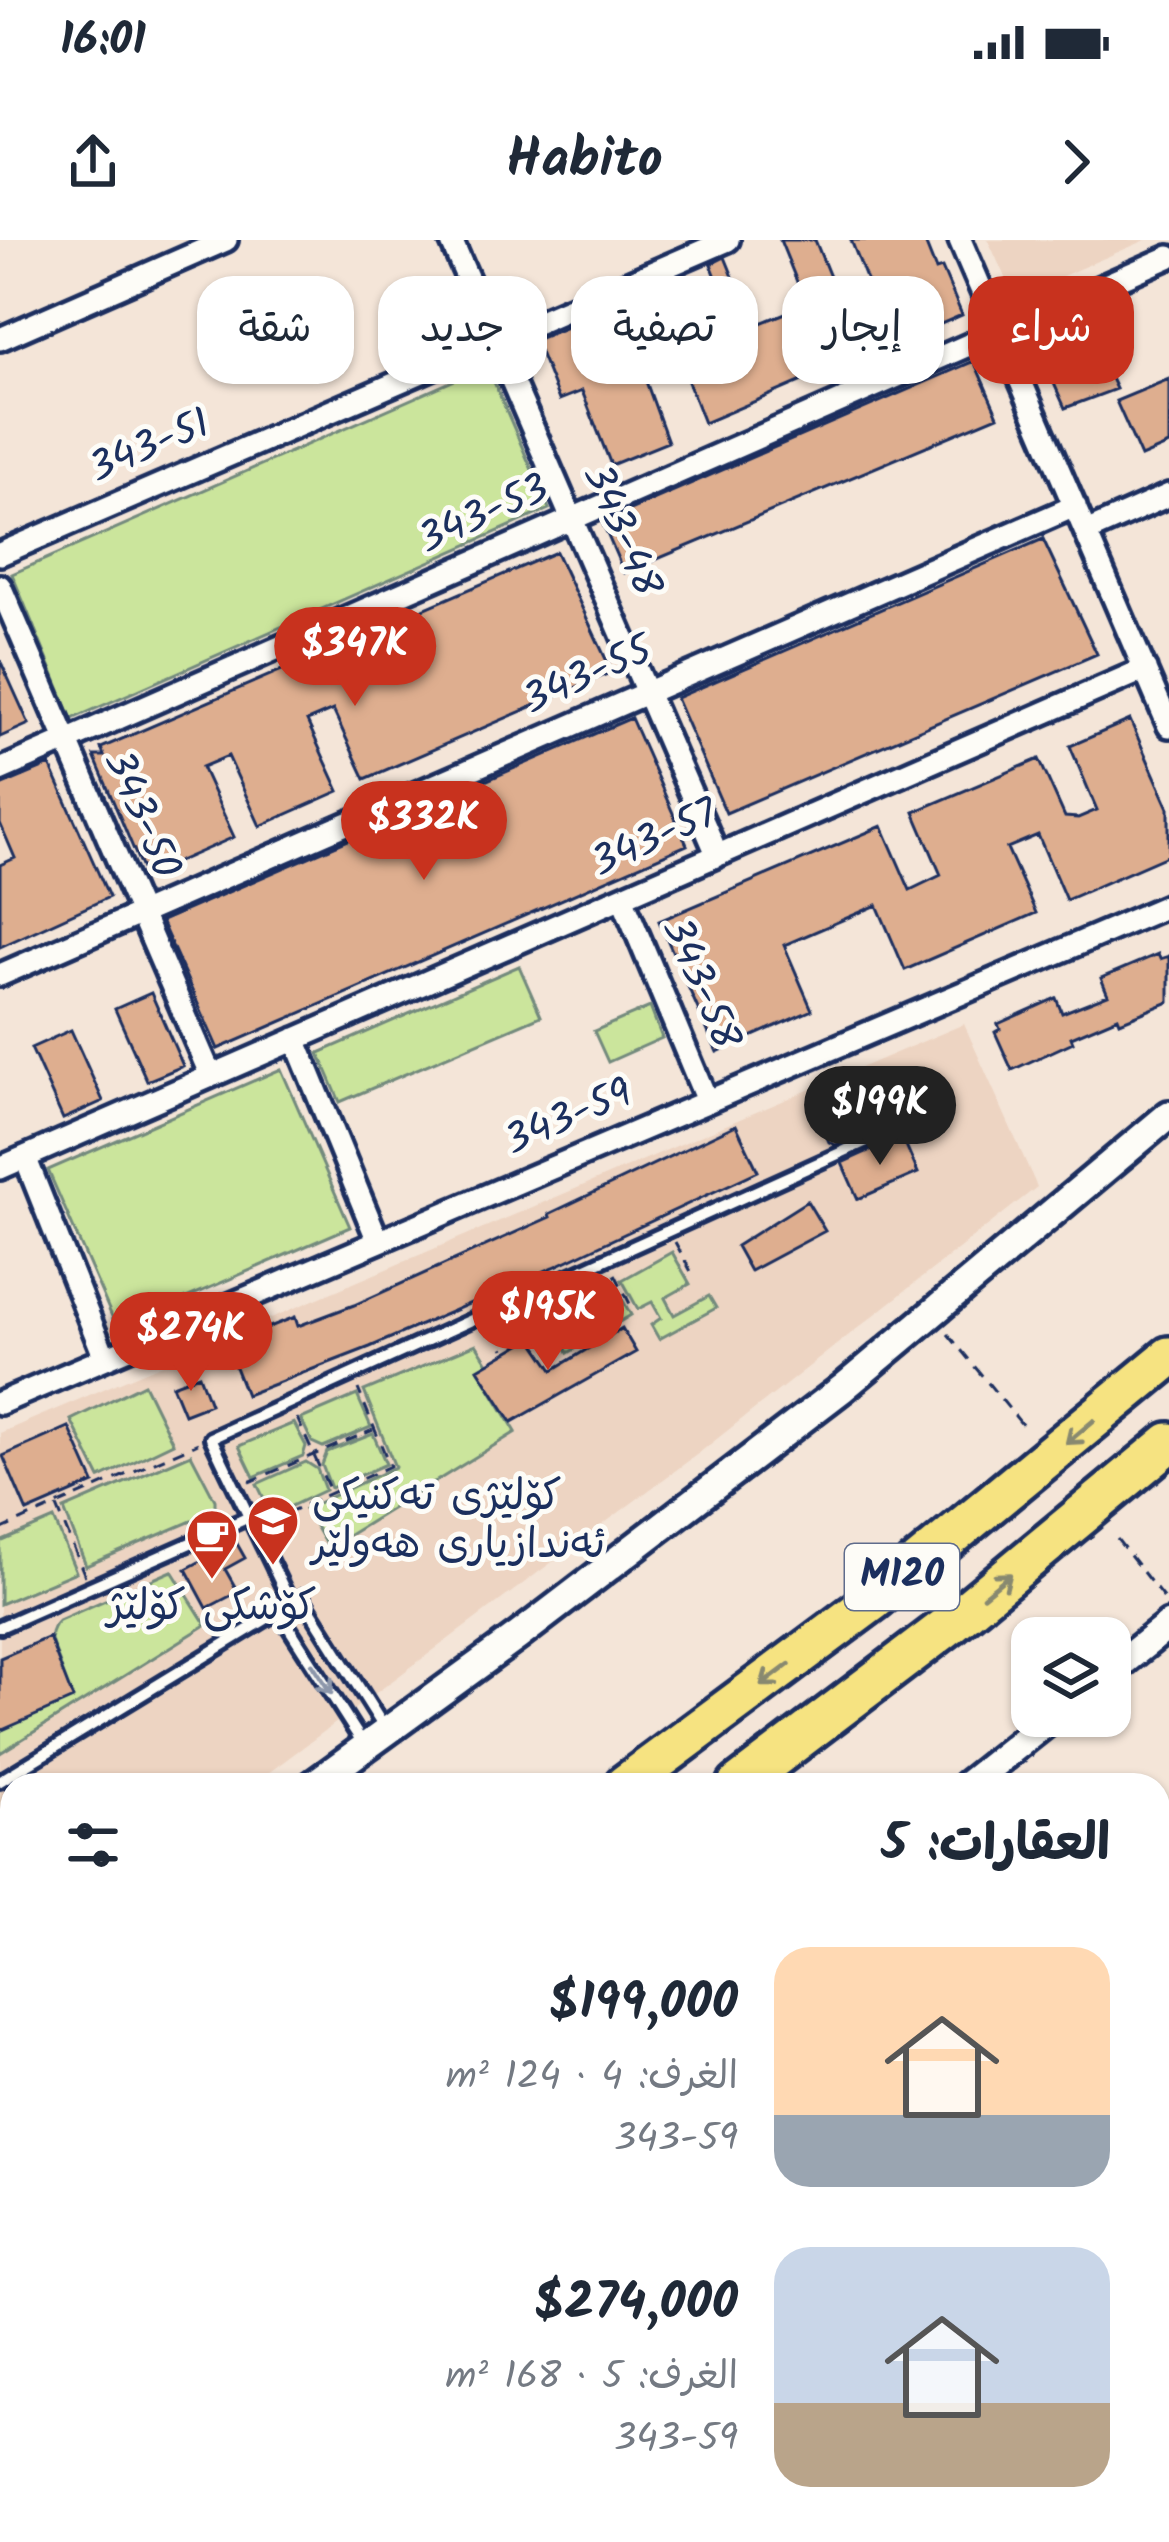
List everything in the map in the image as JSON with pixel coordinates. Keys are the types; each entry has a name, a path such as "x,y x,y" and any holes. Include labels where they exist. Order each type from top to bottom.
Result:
{"highway":[{"name":"M120","path":"641,1773 874,1600 1169,1357"},
{"name":"M120","path":"755,1773 949,1625 1169,1443"}],"street":[{"path":"0,339 226,240"},
{"name":"343-48","path":"451,240 466,276"},
{"name":"343-51","path":"547,317 728,240"},
{"path":"960,240 976,276"},
{"name":"343-53","path":"1127,276 1169,257"},
{"name":"343-53","path":"0,770 968,347"},
{"name":"343-51","path":"0,554 392,384"},
{"name":"343-48","path":"514,384 717,854"},
{"path":"1023,384 1169,726"},
{"path":"1086,532 1169,495"},
{"name":"343-55","path":"0,975 1075,506"},
{"name":"343-50","path":"0,586 211,1076"},
{"name":"343-57","path":"0,1168 1144,669"},
{"name":"343-58","path":"622,897 707,1101"},
{"name":"343-59","path":"0,1403 1169,905"},
{"path":"295,1039 378,1241"},
{"path":"329,1773 805,1417 1169,1115"},
{"path":"25,1157 105,1358"},
{"path":"1131,1655 1169,1625"},
{"path":"982,1773 1028,1737"}],"lane":[{"path":"376,1739 251,1523 211,1438 933,1111"},
{"path":"0,1627 251,1523"},
{"path":"13,1773 296,1600"},
{"path":"279,1612 376,1739"}],"path":[{"path":"668,1230 694,1277"},
{"path":"606,1258 633,1310"},
{"path":"530,1292 563,1353"},
{"path":"487,1312 504,1348"},
{"path":"931,1314 1024,1427"},
{"path":"251,1523 390,1466 351,1373"},
{"path":"289,1401 330,1493"},
{"path":"233,1489 375,1429"},
{"path":"0,1530 211,1438"},
{"path":"56,1504 90,1588"},
{"path":"1118,1539 1169,1604"}],"shaded area":[{"path":"988,240 1146,240 1063,276 1004,276"},
{"name":"کۆلێژی تەکنیکی ئەندازیاری هەولێر","path":"964,1024 1037,1187 699,1453 268,1773 0,1773 0,1433"}],"green space":[{"path":"446,384 495,384 549,509 72,719 12,574"},
{"path":"519,966 541,1016 340,1102 319,1053"},
{"path":"650,1007 662,1038 608,1062 594,1031"},
{"path":"281,1069 350,1227 117,1328 48,1170"},
{"path":"672,1252 690,1284 665,1298 674,1315 709,1296 716,1308 659,1339 651,1325 661,1318 652,1302 638,1309 622,1280"},
{"path":"611,1279 631,1315 568,1353 548,1311"},
{"path":"476,1344 488,1363 479,1370 516,1432 328,1548 305,1509 395,1467 364,1391"},
{"path":"144,1384 173,1443 100,1478 71,1420"},
{"path":"357,1395 371,1427 323,1447 312,1442 301,1419"},
{"path":"294,1423 306,1446 303,1456 254,1477 239,1446"},
{"path":"373,1434 386,1464 331,1488 322,1465 327,1452"},
{"path":"191,1454 215,1500 215,1511 86,1566 64,1509"},
{"path":"306,1462 317,1469 325,1490 272,1515 257,1484"},
{"path":"54,1519 76,1572 0,1604 0,1542"},
{"path":"172,1571 206,1625 0,1753 0,1731 60,1664 51,1636 54,1625"}],"building":[{"path":"780,240 815,240 830,276 795,276"},
{"path":"851,240 924,240 936,270 942,268 962,315 944,323 944,276 865,276"},
{"path":"725,257 733,276 716,276 711,264"},
{"path":"782,314 782,384 795,384 704,423 689,384 758,384 758,324"},
{"path":"571,325 571,384 647,384 668,442 611,465 582,391 559,400 547,370 547,335"},
{"path":"968,364 968,384 984,384 998,416 624,573 602,522 921,384 944,384 944,374"},
{"path":"1169,379 1169,445 1141,457 1116,401"},
{"path":"1054,384 1114,384 1116,389 1065,408"},
{"path":"1043,539 1097,654 726,813 676,698"},
{"path":"556,552 612,672 365,779 333,710 307,721 339,791 260,826 228,756 202,767 234,837 145,876 94,756 104,756 101,748"},
{"path":"0,660 29,724 0,737"},
{"path":"631,718 687,845 218,1049 161,921"},
{"path":"1130,720 1169,808 1169,855 1066,900 1038,835 1007,848 1036,913 905,970 877,905 784,945 812,1010 717,1052 659,921 882,826 910,890 941,875 914,812 1039,759 1065,817 1078,818 1097,810 1070,746"},
{"path":"50,765 109,897 0,947 0,865 15,858 0,823 0,786"},
{"path":"1158,954 1160,959 1169,956 1169,1002 1071,1037 1073,1042 1012,1070 995,1032 1000,1029 998,1024 1056,998 1062,1013 1108,995 1101,978"},
{"path":"151,993 183,1066 147,1081 115,1009"},
{"path":"71,1030 103,1101 63,1119 31,1048"},
{"path":"879,1080 894,1118 835,1145 829,1142 814,1108"},
{"path":"736,1125 758,1171 554,1267 246,1395 226,1344 295,1317 298,1326 354,1305 550,1217"},
{"path":"902,1136 918,1173 858,1199 842,1163"},
{"path":"807,1201 825,1231 750,1271 736,1246"},
{"path":"622,1328 636,1352 512,1422 478,1369 531,1338 553,1370"},
{"path":"199,1375 210,1404 184,1414 172,1385"},
{"path":"69,1427 94,1483 27,1512 3,1456"},
{"name":"کۆشکی کۆلێژ","path":"236,1542 245,1558 225,1569 238,1592 207,1608 186,1569"},
{"path":"49,1637 73,1699 0,1731 0,1658"}],"place":[{"name":"کۆلێژی تەکنیکی ئەندازیاری هەولێر","path":"273,1567"},
{"name":"کۆشکی کۆلێژ","path":"212,1581"}]}
